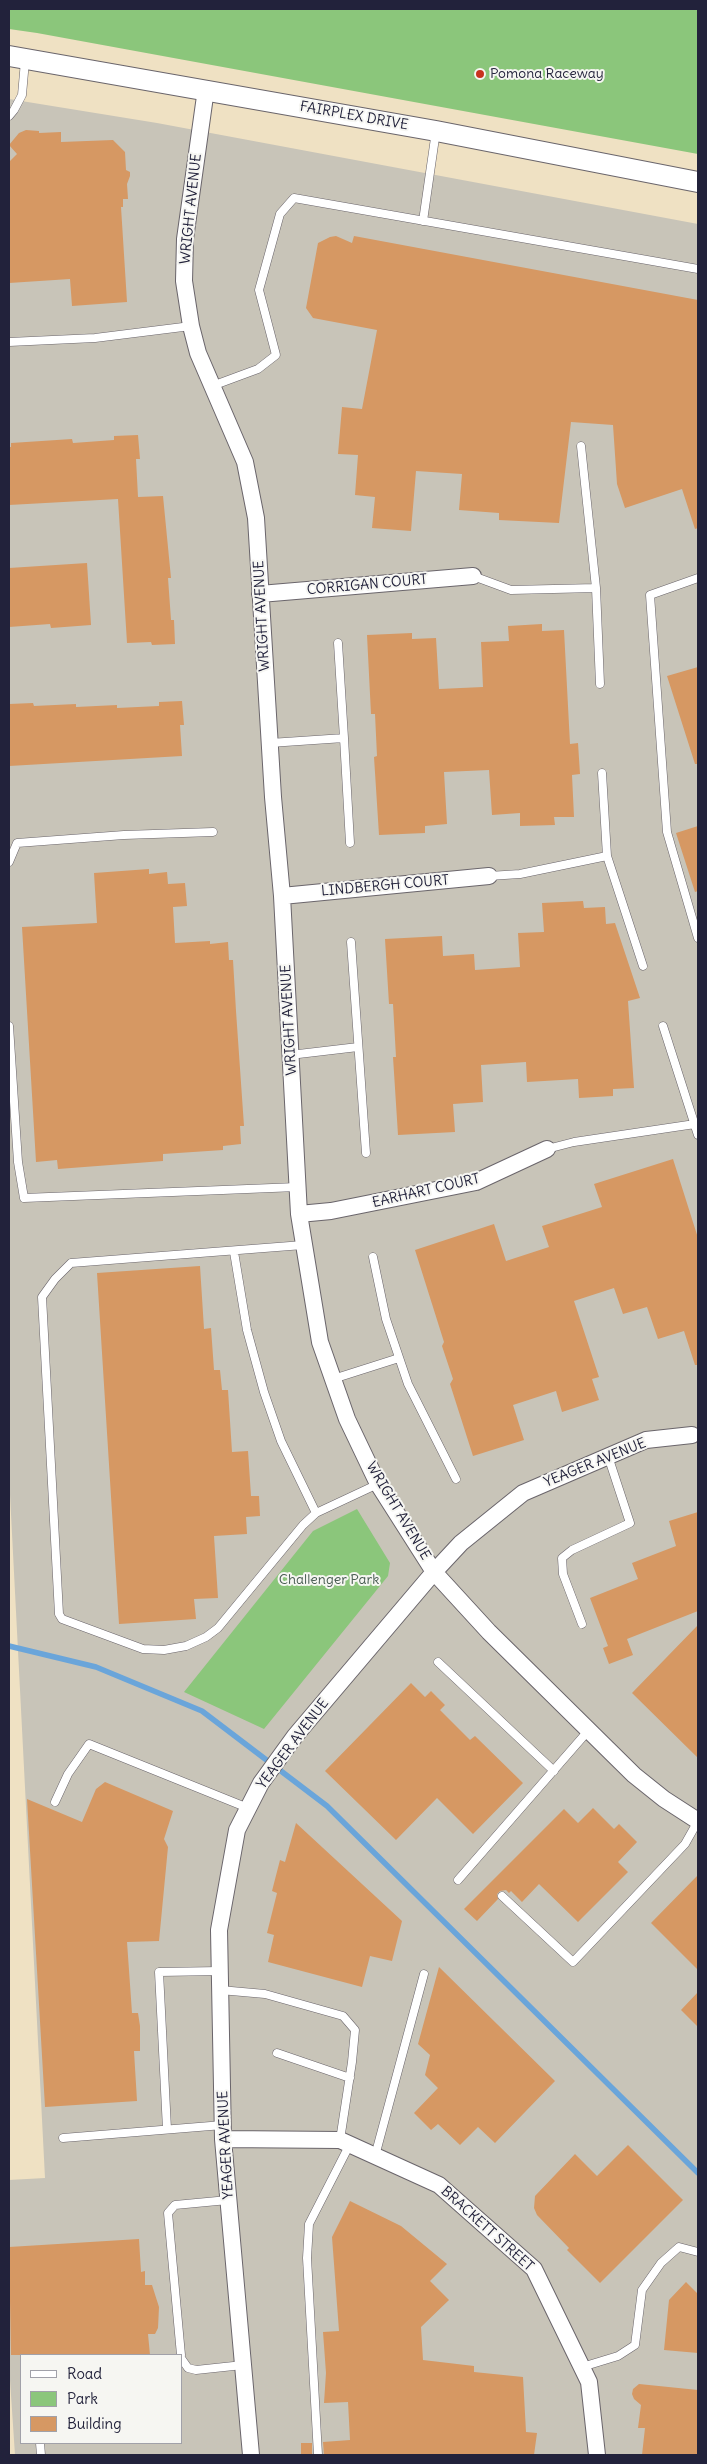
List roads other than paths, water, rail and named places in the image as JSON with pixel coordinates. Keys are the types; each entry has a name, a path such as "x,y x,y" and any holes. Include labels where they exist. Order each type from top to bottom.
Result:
{"street":[{"name":"FAIRPLEX DRIVE","path":"17,57 436,131 698,182"},
{"name":"WRIGHT AVENUE","path":"206,89 185,238 184,281 191,326 198,353 244,462 256,518 282,896 299,1214 320,1342 347,1419 378,1484 434,1572 488,1632 588,1731 664,1799 698,1821"},
{"name":"CORRIGAN COURT","path":"260,594 473,576"},
{"name":"LINDBERGH COURT","path":"282,896 489,876"},
{"name":"EARHART COURT","path":"299,1214 332,1211 476,1182 547,1149"},
{"name":"YEAGER AVENUE","path":"251,2455 223,2132 219,1930 237,1830 262,1783 288,1747 434,1572 461,1543 523,1493 646,1440 696,1435"},
{"name":"BRACKETT STREET","path":"223,2132 345,2142 439,2185 534,2268 589,2382 597,2455"}],"lane":[{"path":"9,116 22,95 17,57"},
{"path":"423,221 436,131"},
{"path":"212,386 258,369 276,355 259,290 280,214 294,198 698,269"},
{"path":"9,342 95,338 191,326"},
{"path":"581,446 596,588 600,684"},
{"path":"473,576 511,590 596,588"},
{"path":"698,578 650,595 667,832 698,938"},
{"path":"338,643 350,843"},
{"path":"270,743 344,738"},
{"path":"602,774 607,856 643,966"},
{"path":"9,862 17,843 124,835 213,832"},
{"path":"489,876 520,874 607,856"},
{"path":"351,942 366,1153"},
{"path":"9,1026 18,1162 24,1198 298,1187"},
{"path":"663,1026 698,1135"},
{"path":"290,1055 358,1048"},
{"path":"547,1149 574,1142 695,1124"},
{"path":"303,1245 234,1252 71,1263 42,1297 59,1614 62,1619 144,1649 164,1650 186,1646 206,1637 218,1628 303,1525 316,1513 378,1484"},
{"path":"234,1252 245,1322 264,1392 282,1441 316,1513"},
{"path":"373,1257 386,1318 408,1384 456,1479"},
{"path":"333,1379 399,1358"},
{"path":"582,1624 563,1574 562,1558 572,1550 630,1524 608,1456"},
{"path":"438,1662 554,1771"},
{"path":"458,1880 588,1731"},
{"path":"55,1802 68,1774 89,1744 248,1808"},
{"path":"502,1896 573,1962 684,1844 698,1821"},
{"path":"167,2130 159,1972 220,1971"},
{"path":"375,2156 424,1974"},
{"path":"220,1990 265,1994 343,2016 355,2030 345,2142 309,2224 307,2258 318,2455"},
{"path":"277,2053 350,2078"},
{"path":"63,2138 167,2130 223,2132"},
{"path":"181,2354 168,2213 175,2205 228,2200"},
{"path":"582,2367 618,2356 635,2345 642,2290 661,2263 679,2247 698,2252"},
{"path":"182,2359 188,2368 196,2370 243,2365"}],"waterway":[{"path":"9,1646 96,1667 202,1711 327,1806 698,2173"}],"place":[{"name":"Pomona Raceway","path":"480,74"}],"park label":[{"name":"Challenger Park","path":"329,1580"}]}
